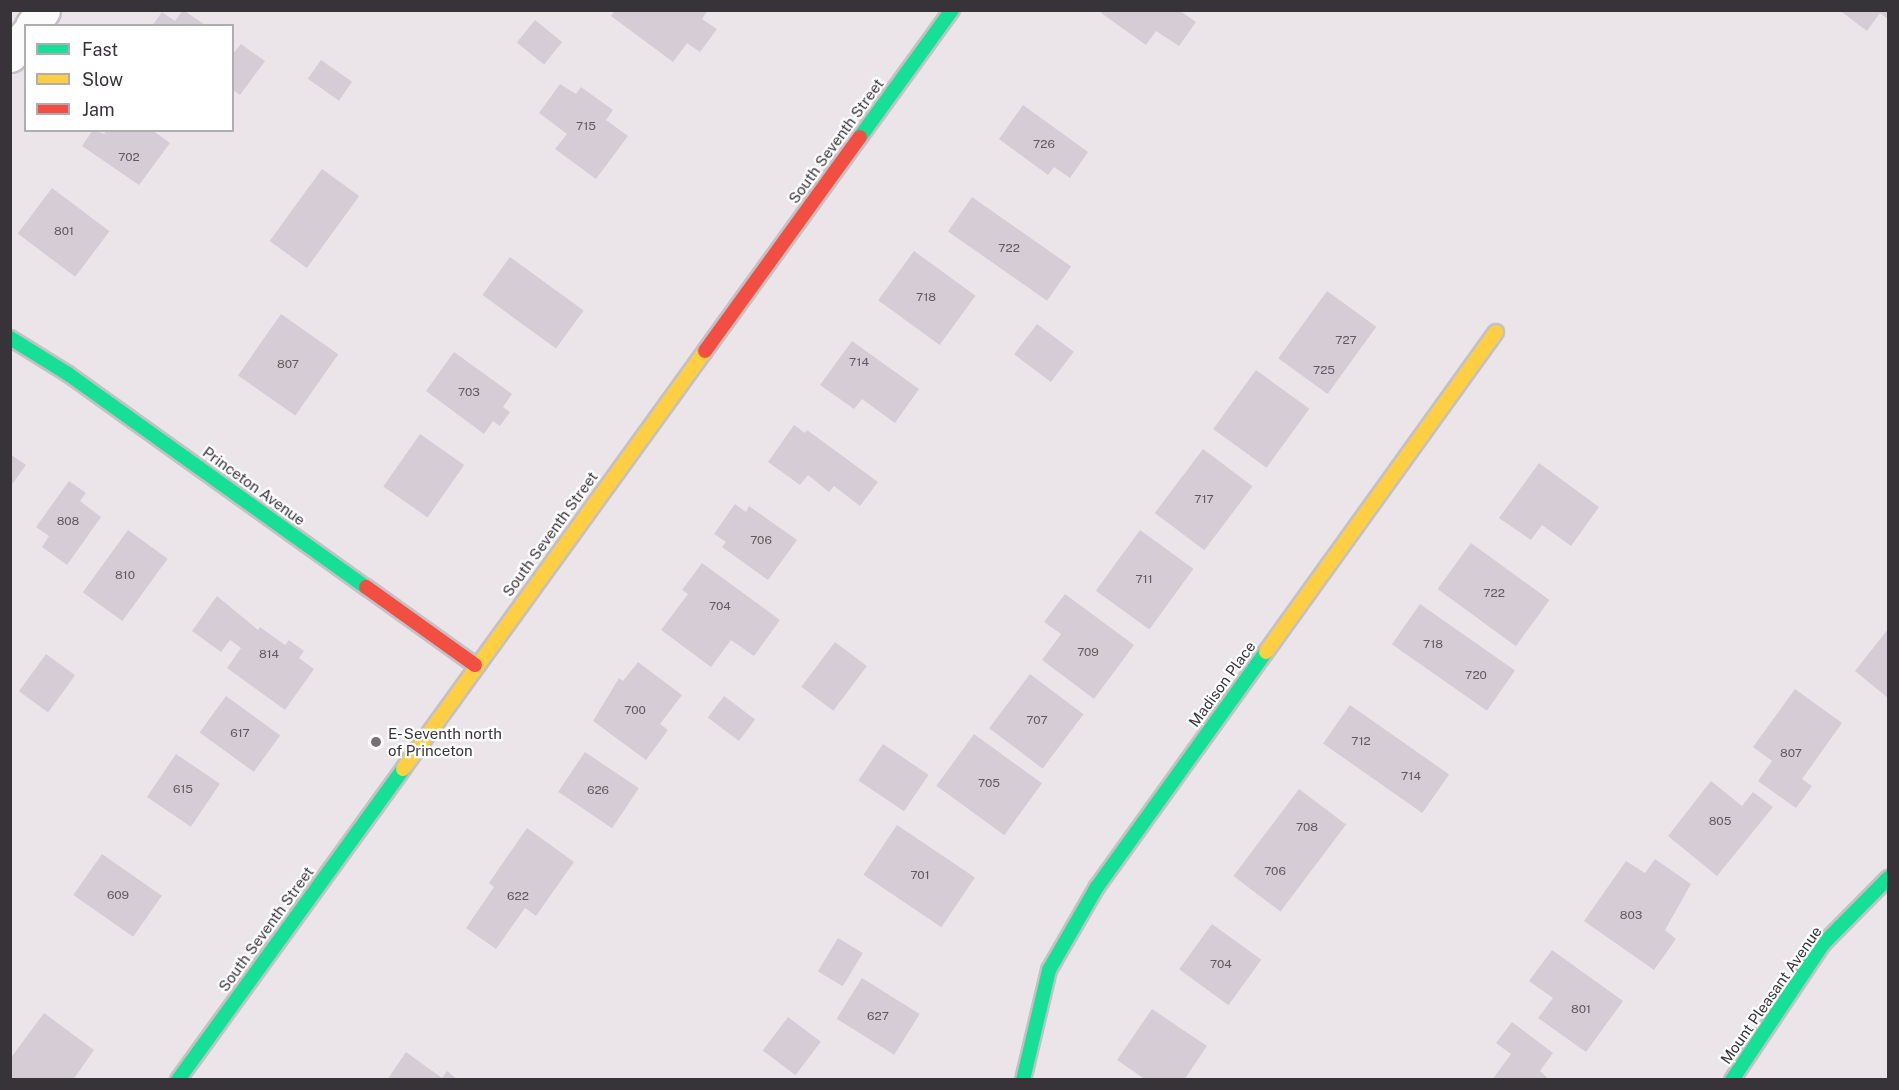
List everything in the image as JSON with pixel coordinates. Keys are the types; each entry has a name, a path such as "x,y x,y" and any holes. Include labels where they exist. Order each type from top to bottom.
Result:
{"street":[{"path":"33,24 43,10"},
{"name":"South Seventh Street","path":"178,1080 475,665 952,10"},
{"path":"10,55 24,38"},
{"name":"Madison Place","path":"1023,1080 1049,970 1097,887 1496,332"},
{"name":"Princeton Avenue","path":"10,338 68,374 475,665"},
{"name":"Mount Pleasant Avenue","path":"1732,1080 1823,944 1888,878"}],"building":[{"path":"183,10 204,24 153,24 162,12 175,21"},
{"path":"615,10 708,10 702,19 717,29 700,52 687,43 673,62 611,16"},
{"path":"1104,10 1179,10 1196,22 1179,46 1156,31 1146,45 1101,13"},
{"path":"1839,10 1888,10 1888,19 1880,13 1867,31"},
{"path":"535,20 562,42 544,65 517,43"},
{"path":"241,44 265,61 240,95 234,90 234,53"},
{"path":"321,60 352,82 339,101 308,79"},
{"path":"560,84 576,94 581,87 613,110 606,120 628,136 596,179 555,149 567,134 539,113"},
{"path":"1023,105 1088,152 1070,178 1054,167 1048,175 999,139"},
{"path":"92,132 104,134 106,132 155,132 170,143 139,185 82,146"},
{"path":"322,169 359,196 307,268 270,241"},
{"path":"52,188 110,231 75,277 18,234"},
{"path":"972,197 1071,266 1047,301 948,231"},
{"path":"914,251 975,296 940,345 878,300"},
{"path":"510,257 584,310 556,349 482,295"},
{"path":"1327,291 1376,327 1328,394 1278,358"},
{"path":"281,314 338,354 295,416 238,375"},
{"path":"1037,324 1074,352 1051,382 1014,354"},
{"path":"852,341 919,389 895,423 862,399 854,409 820,385"},
{"path":"454,352 512,394 503,407 510,412 500,426 493,421 484,434 426,391"},
{"path":"1256,370 1309,409 1266,468 1213,429"},
{"path":"794,425 805,433 807,430 878,482 860,506 834,486 829,492 808,475 800,485 768,462"},
{"path":"420,434 464,465 428,517 383,486"},
{"path":"1203,449 1253,486 1204,550 1155,513"},
{"path":"10,454 26,465 10,487"},
{"path":"1539,463 1599,507 1571,546 1542,525 1531,540 1499,518"},
{"path":"69,481 86,493 80,501 101,517 67,565 42,547 49,536 36,527"},
{"path":"735,504 746,512 749,506 797,540 768,580 722,547 726,542 714,534"},
{"path":"128,530 168,559 122,621 83,592"},
{"path":"1140,530 1193,569 1149,629 1096,591"},
{"path":"1471,543 1549,600 1516,646 1437,589"},
{"path":"702,563 780,620 754,656 731,640 711,667 661,630 688,594 682,590"},
{"path":"1065,594 1134,645 1094,699 1042,660 1061,634 1044,622"},
{"path":"217,596 258,630 260,627 285,645 289,640 304,651 299,658 314,669 285,710 227,668 241,648 230,640 221,652 192,631"},
{"path":"1420,604 1515,671 1487,711 1392,644"},
{"path":"1888,629 1888,698 1855,671"},
{"path":"835,642 867,666 833,711 801,687"},
{"path":"46,654 75,675 48,712 19,691"},
{"path":"638,662 682,695 660,724 668,730 646,760 593,721 619,678 623,681"},
{"path":"1030,674 1084,714 1043,769 989,728"},
{"path":"1795,689 1842,723 1802,779 1812,786 1796,808 1758,781 1772,761 1753,747"},
{"path":"226,696 280,735 254,772 200,732"},
{"path":"724,696 755,719 739,741 708,718"},
{"path":"1350,705 1449,774 1422,813 1323,744"},
{"path":"974,734 1042,783 1004,835 936,786"},
{"path":"883,744 929,775 904,811 858,780"},
{"path":"585,752 639,788 612,828 558,792"},
{"path":"176,754 220,784 191,827 147,797"},
{"path":"1711,781 1742,806 1753,792 1773,807 1717,876 1668,836"},
{"path":"1299,789 1346,825 1281,912 1233,876"},
{"path":"897,825 975,878 941,927 863,875"},
{"path":"527,828 574,862 536,916 525,908 496,949 466,928 494,887 489,883"},
{"path":"102,854 162,896 133,937 73,895"},
{"path":"1655,859 1691,884 1665,930 1676,939 1654,970 1584,921 1626,861 1645,873"},
{"path":"1212,924 1261,960 1228,1005 1179,969"},
{"path":"838,938 863,953 843,986 818,971"},
{"path":"1552,950 1623,1001 1586,1052 1538,1018 1553,998 1529,981"},
{"path":"862,978 920,1014 894,1055 837,1019"},
{"path":"1152,1009 1207,1046 1184,1080 1146,1080 1117,1060"},
{"path":"44,1013 94,1050 73,1080 10,1080 10,1059"},
{"path":"788,1017 821,1042 795,1075 763,1051"},
{"path":"1512,1022 1553,1053 1540,1071 1550,1080 1492,1080 1511,1054 1496,1043"},
{"path":"406,1052 442,1078 447,1071 458,1080 387,1080"}],"traffic: fast":[{"path":"860,137 952,10"},
{"path":"10,338 68,374 366,587"},
{"path":"1023,1080 1049,970 1097,887 1266,652"},
{"path":"178,1080 403,769"},
{"path":"1732,1080 1823,944 1888,878"}],"traffic: slow":[{"path":"1266,652 1496,332"},
{"path":"403,769 705,351"}],"traffic: jam":[{"path":"705,351 860,137"},
{"path":"366,587 475,665"}],"place":[{"name":"E- Seventh north of Princeton","path":"376,742"}]}
